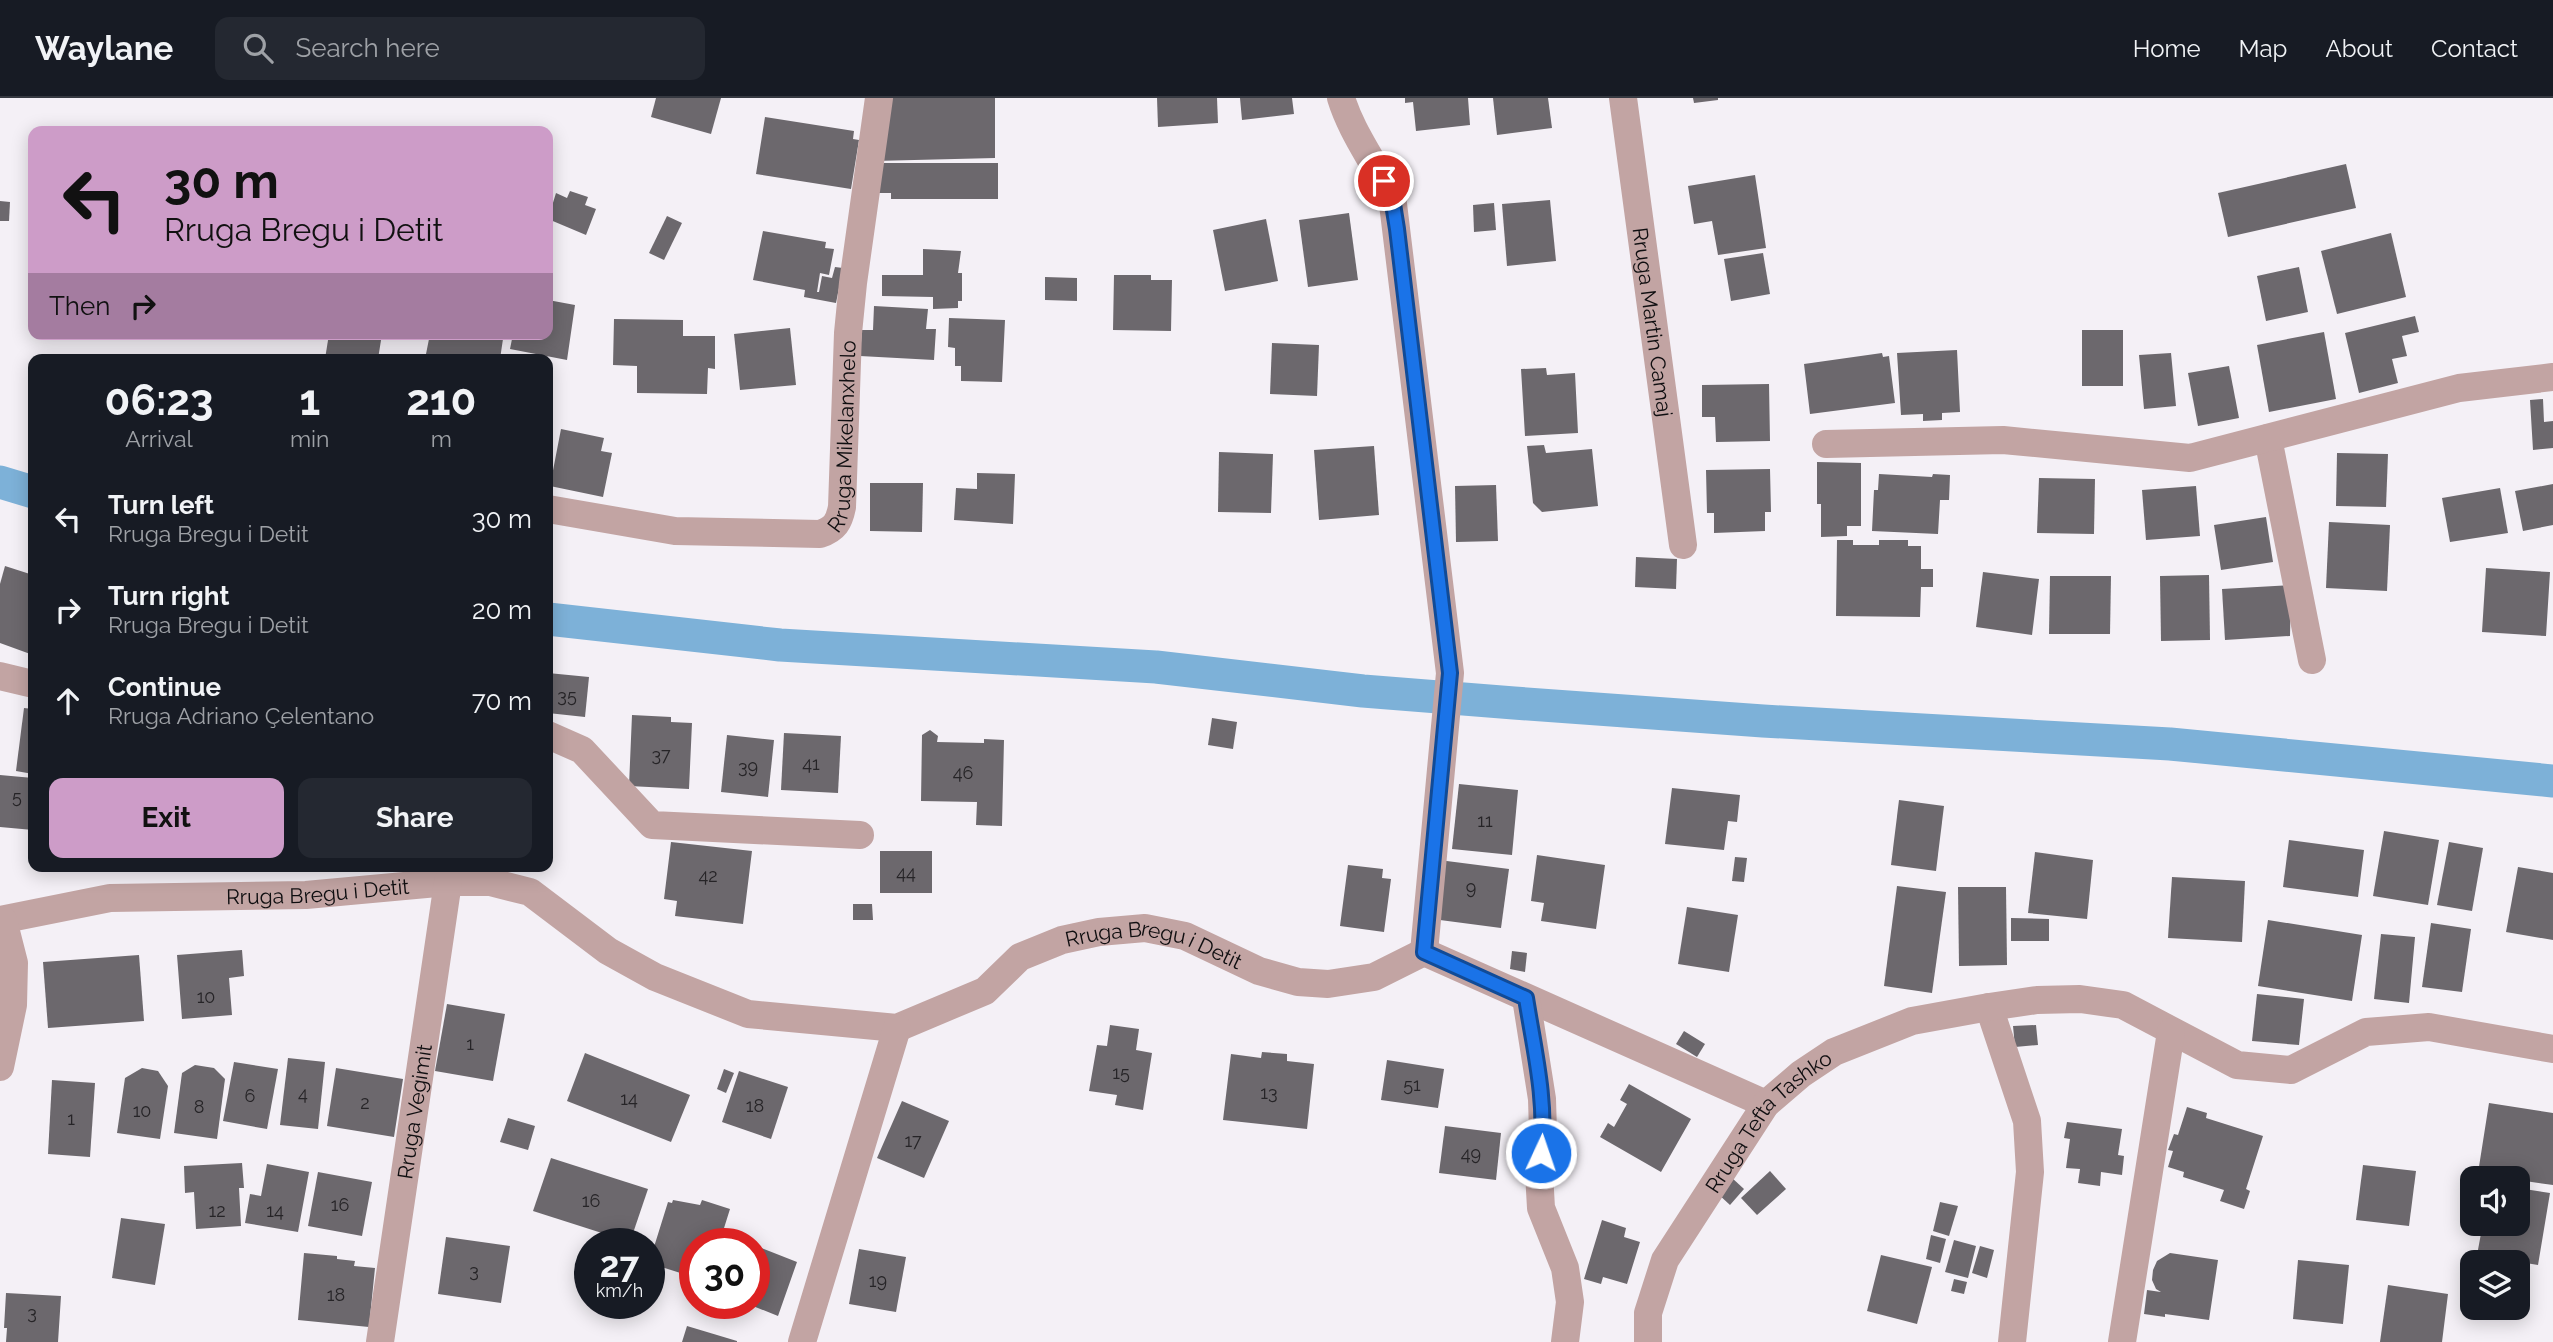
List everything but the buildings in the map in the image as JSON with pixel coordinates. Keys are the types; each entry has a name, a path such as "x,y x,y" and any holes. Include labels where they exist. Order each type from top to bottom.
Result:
{"street":[{"name":"Rruga Mikelanxhelo","path":"553,510 675,531 820,534 831,530 839,520 842,507 848,333 879,98"},
{"path":"1340,98 1369,160 1384,181 1393,204 1450,673 1424,952 1766,1104"},
{"name":"Rruga Martin Camaj","path":"1623,98 1683,545"},
{"path":"1826,444 2003,440 2190,458 2459,388 2553,377"},
{"path":"2269,438 2312,660"},
{"path":"0,677 28,683"},
{"path":"553,737 582,750 652,825 860,835"},
{"name":"Rruga Bregu i Detit","path":"1,920 110,898 306,895 448,882 490,882 530,892 608,951 654,977 748,1014 897,1028 985,991 1020,957 1062,940 1099,932 1145,928 1185,936 1259,971 1297,982 1328,984 1374,977 1424,952"},
{"name":"Rruga Vegimit","path":"380,1342 448,882"},
{"path":"0,1067 13,1005 14,963 1,920"},
{"path":"1526,998 1542,1099 1544,1132 1539,1173 1541,1208 1565,1268 1570,1302 1565,1342"},
{"name":"Rruga Tefta Tashko","path":"1648,1342 1648,1313 1665,1260 1766,1104 1801,1074 1834,1052 1912,1021 2037,1000 2080,999 2123,1005 2237,1065 2291,1070 2366,1031 2429,1027 2553,1049"},
{"path":"1989,1007 2027,1121 2030,1172 2012,1342"},
{"path":"802,1342 897,1028"},
{"path":"2122,1342 2171,1031"}],"waterway":[{"path":"0,482 28,490"},
{"path":"553,620 780,645 1156,667 1363,691 1763,721 2170,744 2553,781"}],"route":[{"path":"1384,181 1393,204 1397,229 1450,673 1424,952 1526,998 1542,1099 1544,1132 1541,1153"}]}
